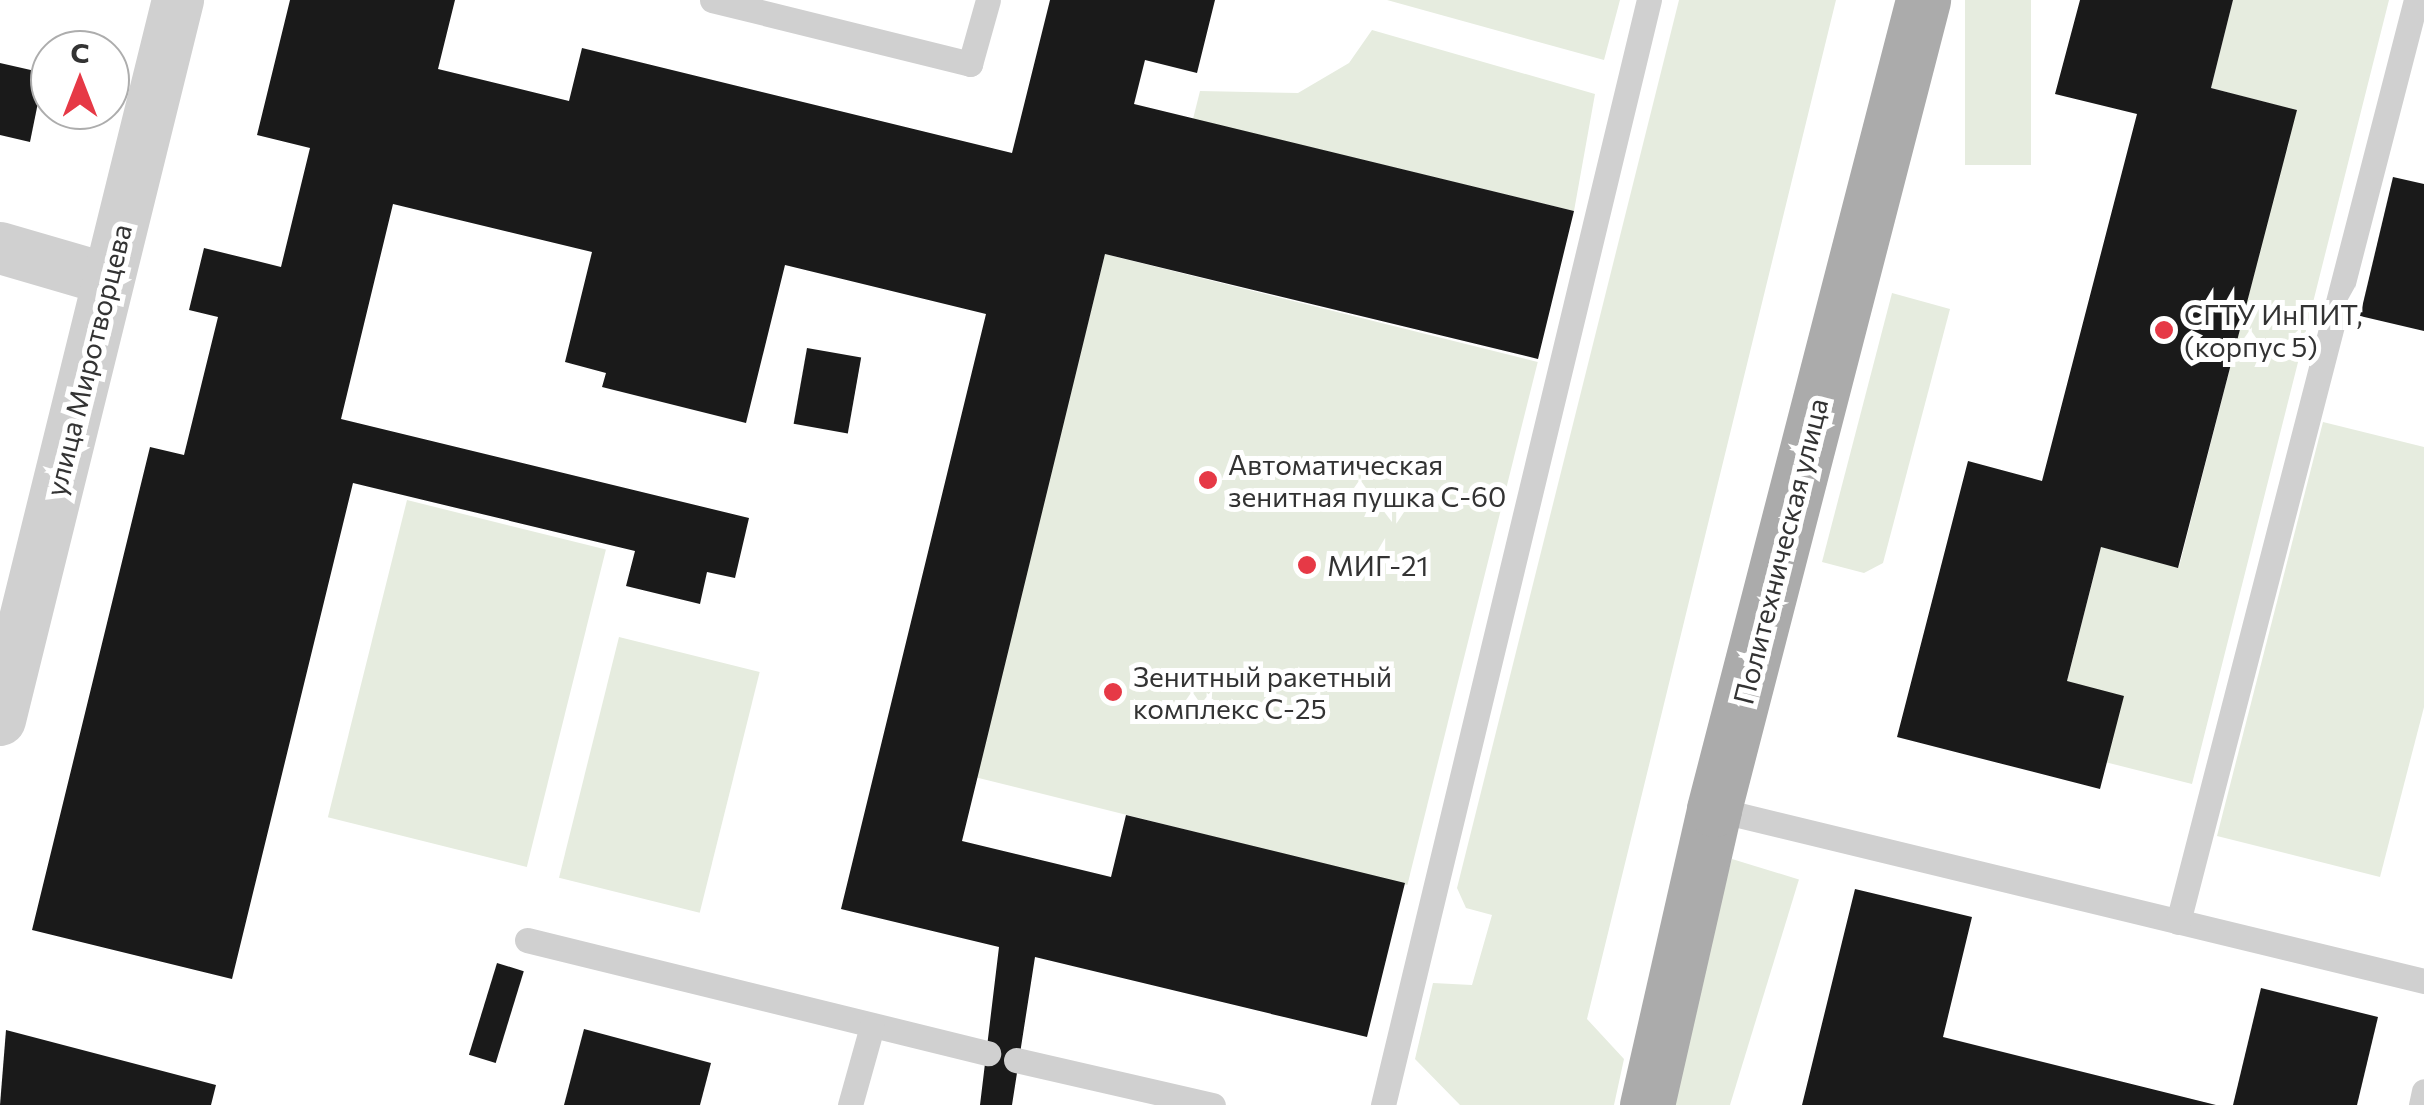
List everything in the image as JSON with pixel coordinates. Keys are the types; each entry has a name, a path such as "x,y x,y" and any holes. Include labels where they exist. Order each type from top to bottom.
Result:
{"main road":[{"name":"Политехническая улица","path":"1646,1105 1714,808 1922,0"}],"street":[{"name":"улица Миротворцева","path":"0,720 178,0"},
{"path":"0,248 107,279"}],"lane":[{"path":"712,0 970,64 988,0"},
{"path":"1383,1105 1649,0"},
{"path":"2178,922 2416,0"},
{"path":"1714,808 2424,981"},
{"path":"527,940 988,1053"},
{"path":"850,1105 872,1026"},
{"path":"1016,1060 1213,1105"},
{"path":"2421,1105 2424,1090"}],"shaded area":[{"path":"1387,0 1620,0 1604,60"},
{"path":"1679,0 1836,0 1587,1019 1624,1059 1614,1105 1460,1105 1415,1059 1433,983 1472,985 1492,915 1466,908 1457,888"},
{"path":"1965,0 2031,0 2031,165 1965,165"},
{"path":"2233,0 2389,0 2192,784 2105,762 2067,681 2101,547 2179,567 2296,110 2211,88"},
{"path":"1372,30 1595,94 1574,211 1193,119 1200,91 1298,93 1349,63"},
{"path":"1105,254 1538,362 1407,885 975,777"},
{"path":"1892,293 1950,309 1883,563 1864,573 1822,562"},
{"path":"2323,422 2424,447 2424,707 2380,877 2217,836"},
{"path":"407,500 606,550 527,867 328,817"},
{"path":"619,637 760,672 700,913 559,878"},
{"path":"1732,859 1799,879 1730,1105 1658,1102"}],"building":[{"path":"290,0 455,0 438,69 569,101 582,48 1012,153 1050,0 1215,0 1197,73 1145,60 1134,104 1574,211 1538,359 1105,254 962,841 1111,877 1126,815 1405,883 1367,1037 1035,957 1012,1105 980,1105 999,947 841,909 986,314 785,265 746,423 602,387 606,373 565,362 592,252 393,204 341,419 749,518 735,578 707,572 700,604 626,586 635,551 353,483 232,979 32,930 150,447 184,455 218,317 189,310 204,248 281,267 310,148 257,135"},
{"path":"2080,0 2233,0 2211,88 2297,110 2178,568 2101,547 2067,681 2124,696 2100,789 1897,737 1968,461 2042,481 2137,114 2055,94"},
{"path":"0,63 30,70 32,130 30,142 0,135"},
{"path":"2393,177 2424,184 2424,331 2360,316"},
{"path":"807,348 861,358 848,433 794,424"},
{"path":"1855,889 1972,917 1943,1037 2216,1105 1802,1105"},
{"path":"497,963 524,971 496,1063 469,1055"},
{"path":"2261,988 2378,1017 2357,1105 2233,1105"},
{"path":"584,1029 711,1063 700,1105 564,1105"},
{"path":"6,1030 216,1085 211,1105 0,1105"}],"place":[{"name":"СГТУ ИнПИТ, (корпус 5)","path":"2164,330"},
{"name":"Автоматическая зенитная пушка С-60","path":"1208,480"},
{"name":"МИГ-21","path":"1307,565"},
{"name":"Зенитный ракетный комплекс С-25","path":"1113,692"}]}
